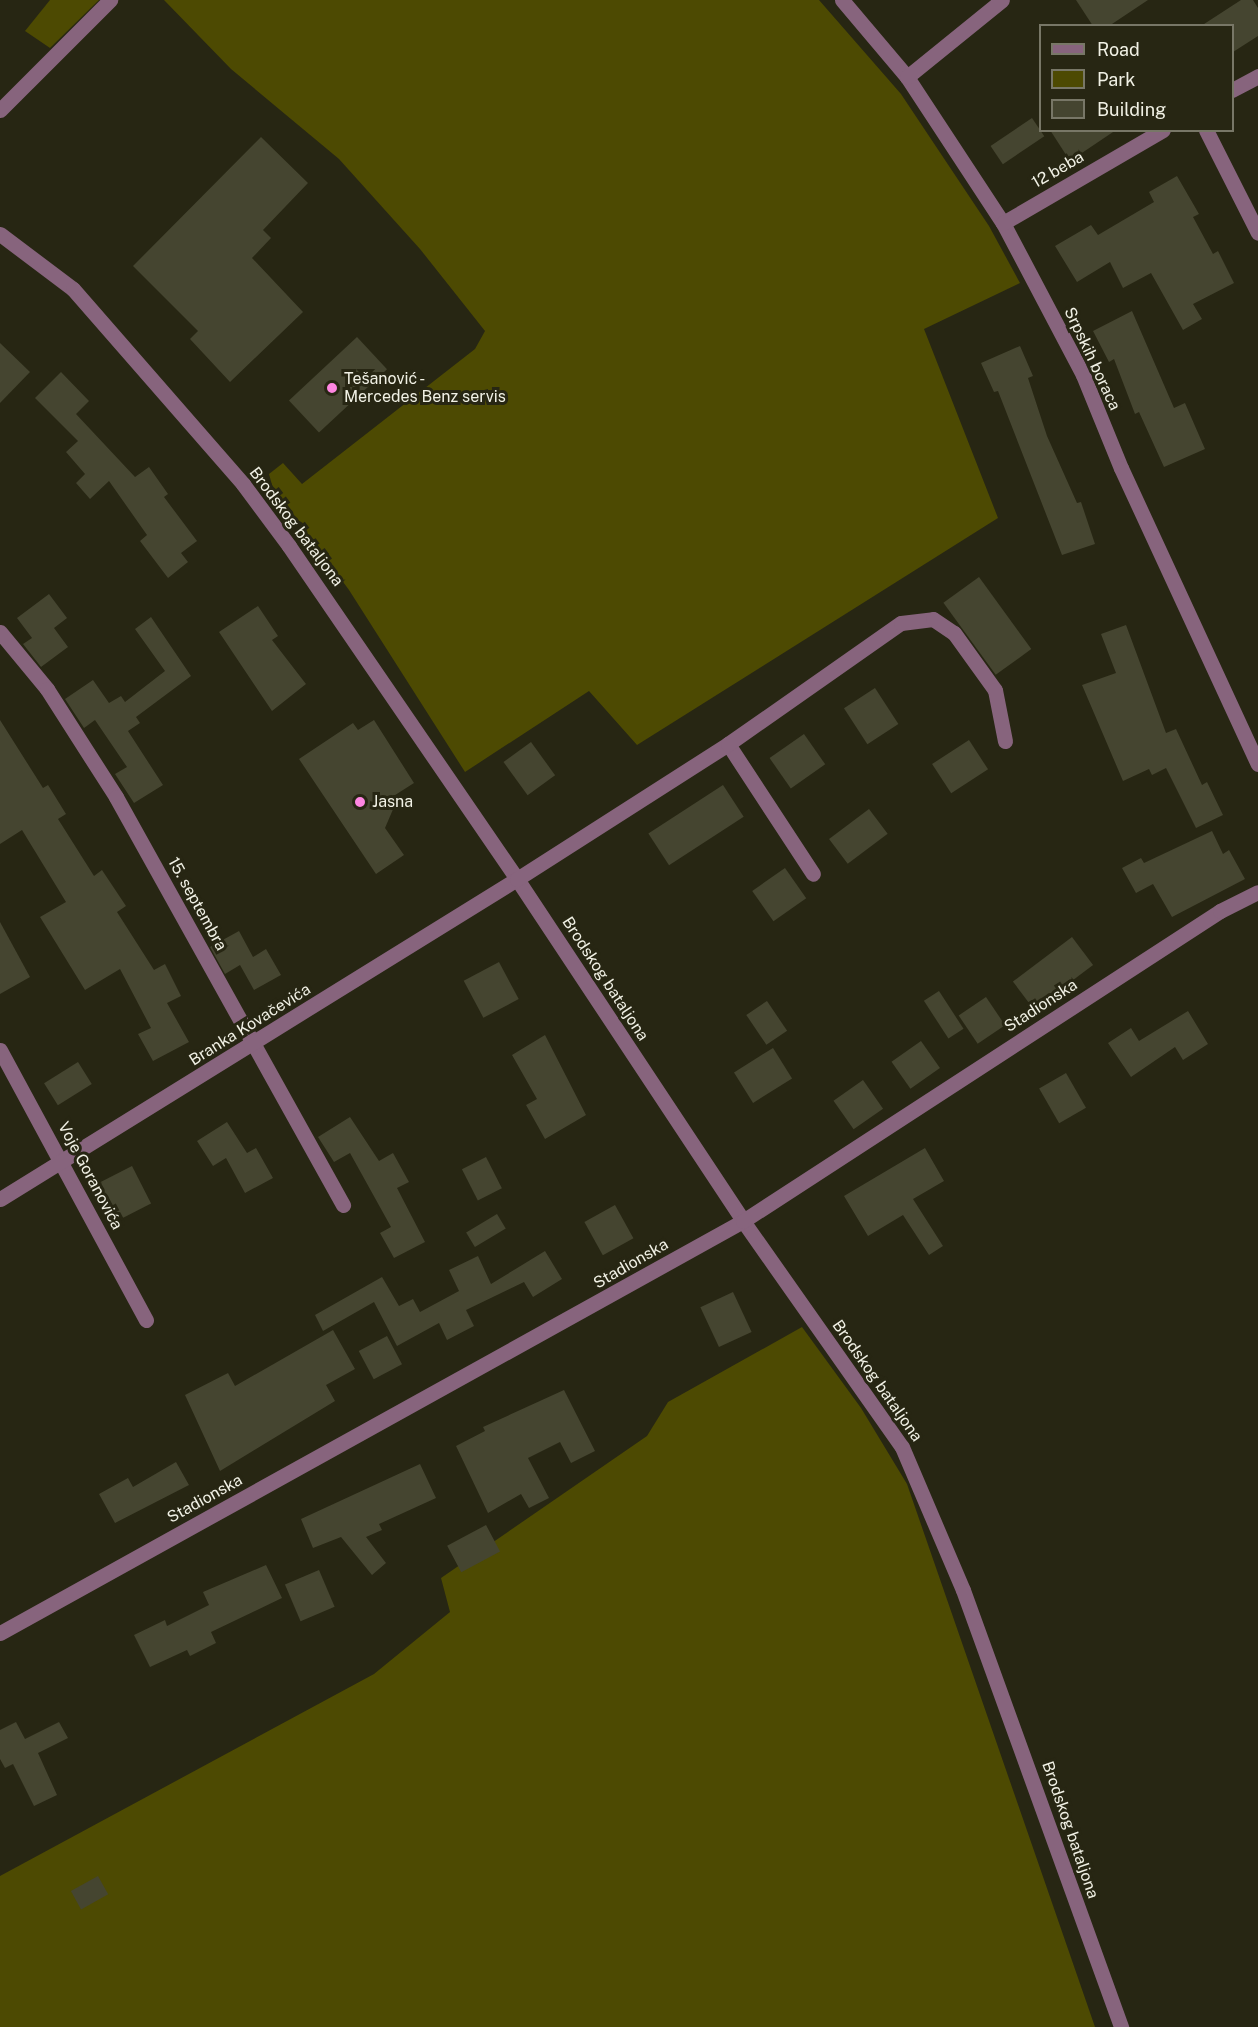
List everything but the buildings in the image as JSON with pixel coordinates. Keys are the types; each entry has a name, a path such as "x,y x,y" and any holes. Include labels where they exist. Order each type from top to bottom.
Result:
{"street":[{"path":"0,110 111,0"},
{"name":"Srpskih boraca","path":"842,0 907,77 1003,223 1083,375 1121,468 1258,764"},
{"path":"907,77 1002,0"},
{"path":"1234,89 1258,76"},
{"name":"12 beba","path":"1003,223 1160,132"},
{"path":"1207,132 1258,233"},
{"name":"Brodskog bataljona","path":"0,234 73,289 243,484 356,640 518,879 743,1221 902,1447 929,1503 1121,2027"},
{"path":"518,879 728,744 901,623 915,618 933,619 954,633 995,690 1005,741"},
{"name":"15. septembra","path":"0,632 47,689 116,797 256,1043 343,1205"},
{"path":"728,744 813,874"},
{"name":"Branka Kovačevića","path":"0,1199 256,1043 518,879"},
{"name":"Stadionska","path":"0,1633 743,1221 1220,911 1258,892"},
{"name":"Voje Goranovića","path":"0,1050 63,1161 146,1320"}],"green space":[{"path":"50,0 99,0 50,48 25,31"},
{"path":"164,0 819,0 901,94 989,226 1020,283 924,329 998,518 637,745 589,691 465,772 349,590 272,485 269,474 283,463 302,484 475,349 485,331 420,249 339,159 231,69"},
{"path":"802,1327 861,1408 907,1484 1095,2027 0,2027 0,1876 374,1674 450,1612 441,1578 647,1436 668,1402"}],"place":[{"name":"Tešanović - Mercedes Benz servis","path":"332,388"},
{"name":"Jasna","path":"360,802"}]}
